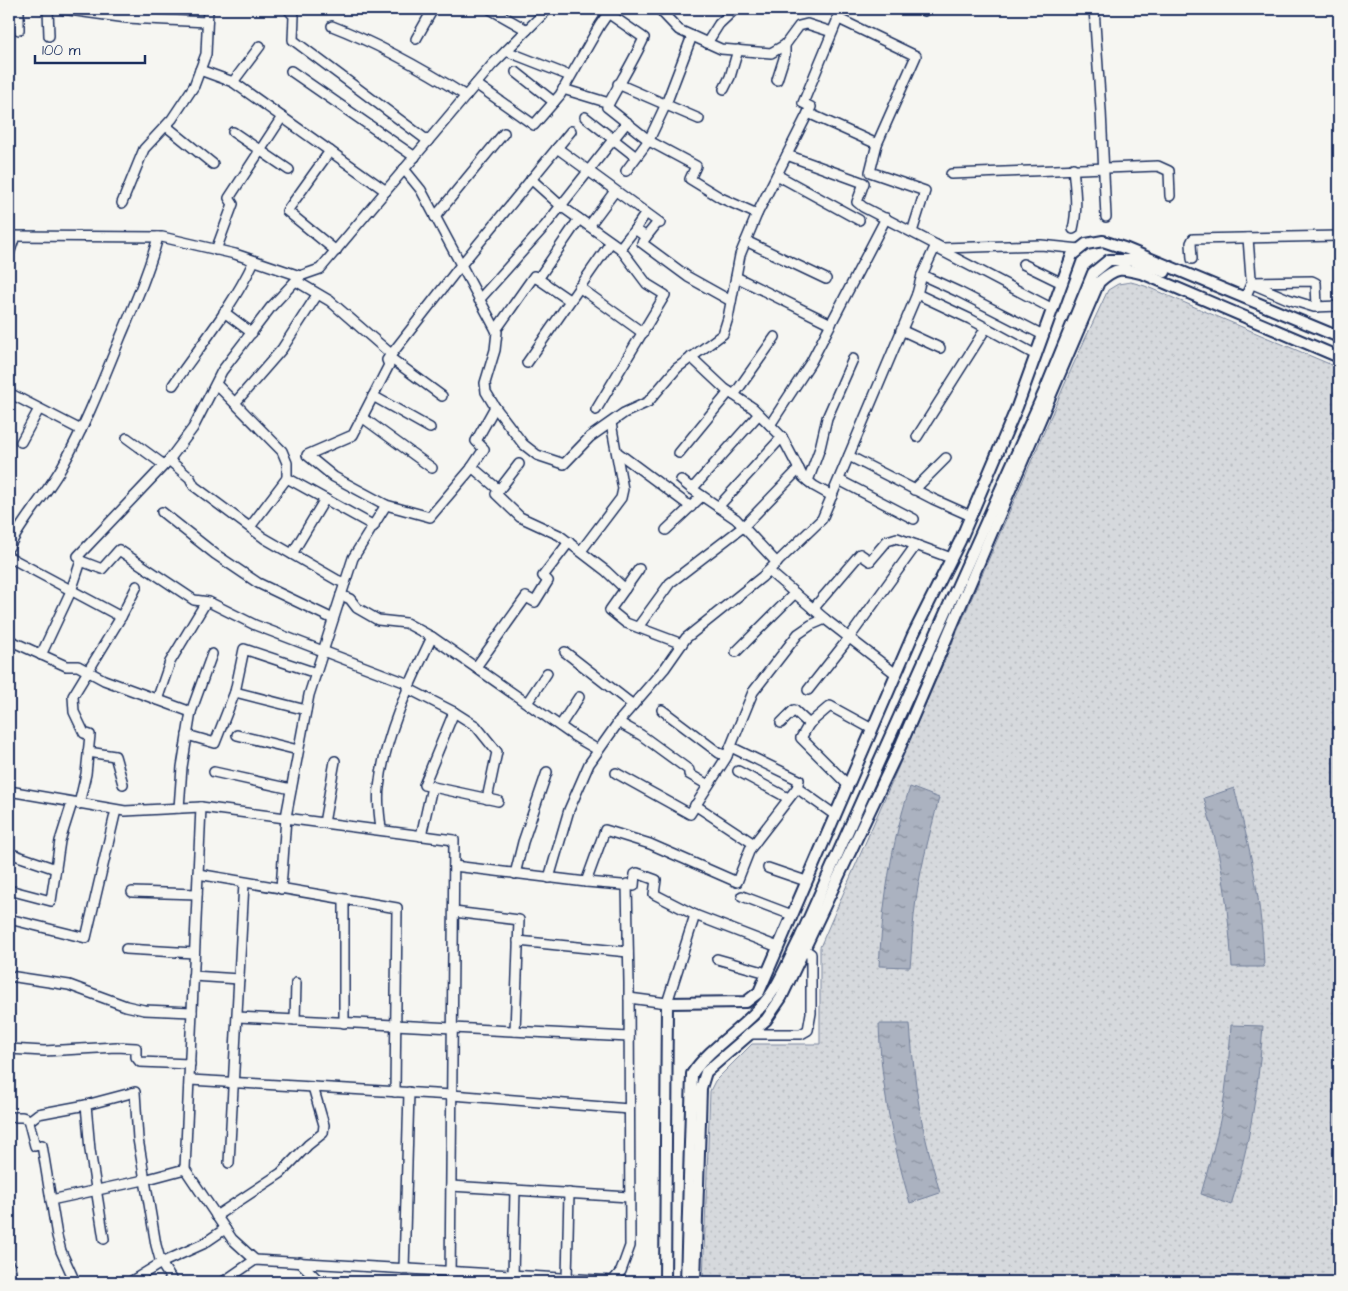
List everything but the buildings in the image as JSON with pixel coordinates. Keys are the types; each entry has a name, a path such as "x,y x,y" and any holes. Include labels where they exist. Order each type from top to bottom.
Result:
{"street":[{"path":"19,9 19,30"},
{"path":"48,9 49,36"},
{"path":"62,9 141,19 207,22"},
{"path":"141,9 141,19"},
{"path":"122,203 144,149 166,126 194,86 206,54 208,9"},
{"path":"288,9 294,16 293,40 428,141"},
{"path":"416,39 433,9"},
{"path":"490,9 527,30"},
{"path":"488,799 497,752 476,726 454,712 408,686 255,625 206,602 194,600 119,550 102,569 81,561 78,556 166,463 193,428 222,372 271,307 298,278 320,269 476,84 548,9"},
{"path":"659,9 679,30 722,49 771,53 785,45 799,26 807,24 832,32"},
{"path":"707,43 719,24 735,9"},
{"path":"1094,9 1106,217"},
{"path":"476,84 534,125 564,89 610,11 644,38 633,62 627,67 607,107 649,140 696,166 690,179 721,198 756,214"},
{"path":"569,300 534,276 496,330 495,350 485,382 486,392 494,407 523,444 537,455 564,464 590,437 624,413 648,402 678,368 723,334 728,318 740,255 756,214 811,107 803,103 832,32 838,12 916,56 877,144 870,172 925,191 912,232"},
{"path":"332,26 363,38 432,74 466,96"},
{"path":"626,171 649,140 666,104 692,36"},
{"path":"776,80 785,55 785,45"},
{"path":"233,82 260,46"},
{"path":"724,89 730,77 738,50"},
{"path":"506,51 570,76"},
{"path":"200,70 233,82 386,191"},
{"path":"291,71 415,157"},
{"path":"516,72 554,102"},
{"path":"618,84 699,119"},
{"path":"564,89 609,103"},
{"path":"808,113 877,144"},
{"path":"216,250 233,204 229,198 282,117"},
{"path":"585,117 636,157"},
{"path":"479,300 561,206 627,122"},
{"path":"166,126 213,164"},
{"path":"494,407 476,441 484,449 472,467 430,517 386,505 334,477 307,455 353,435 389,366 387,360 460,265 571,130"},
{"path":"233,132 289,170"},
{"path":"435,217 504,133"},
{"path":"557,148 659,223 642,243 688,277 731,301"},
{"path":"330,151 287,211 336,251"},
{"path":"787,155 864,183 857,202 863,207 942,248 1040,246 1080,249"},
{"path":"951,174 1158,166 1169,171 1170,196"},
{"path":"1073,168 1076,202 1073,229"},
{"path":"404,169 421,190 496,330"},
{"path":"776,175 859,220"},
{"path":"531,179 561,206 620,248 647,284 665,295 596,410"},
{"path":"589,226 615,191"},
{"path":"620,248 646,213"},
{"path":"770,425 811,362 886,218"},
{"path":"538,279 579,219"},
{"path":"635,229 646,237"},
{"path":"9,254 12,236 158,237 254,261 298,278 317,295 330,301 390,356 442,396"},
{"path":"1192,259 1190,243 1193,239 1339,236"},
{"path":"9,547 17,531 45,496 81,430 136,301 152,260 158,237"},
{"path":"1245,298 1252,282 1248,238"},
{"path":"746,241 826,278"},
{"path":"629,998 668,1003 746,1002 759,992 912,636 975,506 1017,407 1072,255 1086,244 1102,241 1126,249 1339,337"},
{"path":"527,363 611,242"},
{"path":"549,878 569,810 589,764 618,722 665,668 686,638 769,571 822,519 917,294 922,275 938,246"},
{"path":"938,246 940,250 1053,309"},
{"path":"695,1282 701,1088 706,1072 746,1029 770,996 800,938 1046,388 1093,273 1109,260 1130,260 1153,267 1339,343"},
{"path":"173,385 245,280 254,261"},
{"path":"1023,264 1062,283"},
{"path":"686,1282 692,1074 701,1061 746,1029 766,1020 781,998 900,747 1099,282 1109,274 1123,268 1144,274 1339,357"},
{"path":"922,275 1044,335"},
{"path":"736,277 831,324"},
{"path":"1252,282 1312,281 1316,283 1316,307"},
{"path":"1252,282 1288,299 1316,307 1339,306"},
{"path":"579,287 642,333"},
{"path":"917,294 1036,355"},
{"path":"235,403 282,349 317,295"},
{"path":"224,312 252,333"},
{"path":"917,437 986,328"},
{"path":"901,330 940,348"},
{"path":"679,453 732,393 775,337"},
{"path":"692,357 732,393 759,414 782,437 803,477 832,496"},
{"path":"808,481 820,448 827,418 853,359"},
{"path":"216,384 282,451 287,463 287,478 250,527"},
{"path":"9,393 81,430"},
{"path":"373,396 430,428"},
{"path":"20,442 39,409"},
{"path":"692,490 759,414"},
{"path":"362,417 432,468"},
{"path":"580,551 621,498 623,489 611,423"},
{"path":"718,507 782,437"},
{"path":"127,438 190,478 194,486 250,527 292,554 345,583"},
{"path":"617,452 691,507"},
{"path":"849,456 914,490 970,516"},
{"path":"914,490 946,458"},
{"path":"519,464 496,494 520,517 559,535 569,542 606,571 625,589"},
{"path":"472,467 499,490"},
{"path":"638,627 670,583 743,527 799,469"},
{"path":"287,478 374,526"},
{"path":"681,480 692,490 736,519 777,563"},
{"path":"839,480 914,520"},
{"path":"666,530 702,496"},
{"path":"292,554 325,499"},
{"path":"282,889 286,817 306,710 316,673 353,558 386,505"},
{"path":"975,506 990,513"},
{"path":"162,512 215,554 258,583 333,619"},
{"path":"813,609 860,554 870,561 887,542 897,538 951,558"},
{"path":"476,667 526,598 535,602 548,581 543,576 569,542"},
{"path":"808,690 849,638 916,545"},
{"path":"9,557 121,617"},
{"path":"42,655 71,591 81,561"},
{"path":"639,569 610,610 626,623 682,644"},
{"path":"769,571 825,619 896,674"},
{"path":"9,890 51,900 60,841 86,774 90,735 84,733 74,712 73,696 121,617 137,586"},
{"path":"736,652 795,593"},
{"path":"341,595 350,599 357,608 378,620 406,623 432,637 560,726 598,750"},
{"path":"158,700 170,662 206,602"},
{"path":"616,773 690,814 729,752 753,692 798,634 811,625 825,619"},
{"path":"381,830 378,790 384,753 408,686 432,637"},
{"path":"9,640 66,666 78,666 104,680 191,712"},
{"path":"187,735 215,743 235,692 244,649 316,673"},
{"path":"565,652 633,705"},
{"path":"179,808 182,767 191,712 212,654"},
{"path":"527,703 547,673"},
{"path":"235,692 306,710"},
{"path":"560,726 580,697"},
{"path":"848,785 801,738 809,724 830,706 872,729"},
{"path":"586,882 605,830 650,844 737,882 750,849 797,788 799,780 729,752 720,752 662,710"},
{"path":"781,723 794,710 809,724"},
{"path":"454,712 424,785 498,801"},
{"path":"618,722 640,735 689,770 689,774 708,785"},
{"path":"237,735 298,750"},
{"path":"88,752 115,756 123,784"},
{"path":"324,823 335,761"},
{"path":"738,771 788,798"},
{"path":"214,772 291,790"},
{"path":"515,874 523,842 547,772"},
{"path":"422,836 432,787"},
{"path":"797,788 835,815"},
{"path":"9,791 125,811 201,807 454,840 450,1282"},
{"path":"695,805 754,844"},
{"path":"201,807 185,1169 232,1240 255,1260"},
{"path":"9,919 86,938 116,810"},
{"path":"9,853 56,869"},
{"path":"454,866 634,886 637,873 656,880 654,894 695,915 778,947"},
{"path":"768,868 806,881"},
{"path":"198,874 397,908 395,1092"},
{"path":"229,1163 235,1083 244,883"},
{"path":"223,1282 255,1260 450,1272 497,1278 513,1276 612,1282 621,1271 630,1246 627,884"},
{"path":"132,892 197,894"},
{"path":"742,896 792,915"},
{"path":"344,900 344,1022"},
{"path":"454,912 519,920 515,1031"},
{"path":"665,1282 668,1003 695,915"},
{"path":"518,941 628,952"},
{"path":"126,949 194,953"},
{"path":"746,1029 801,1034 808,1030 811,1013 811,954 804,949"},
{"path":"717,959 767,974"},
{"path":"9,976 69,985 126,1006 144,1010 192,1012"},
{"path":"193,976 239,979"},
{"path":"295,1020 296,983"},
{"path":"746,1002 746,1029"},
{"path":"238,1017 629,1037"},
{"path":"9,1049 44,1052 116,1047 136,1048 136,1057 140,1062 190,1064"},
{"path":"190,1080 409,1092 629,1109"},
{"path":"216,1216 281,1173 308,1145 323,1133 324,1124 313,1087"},
{"path":"29,1121 38,1114 86,1105 135,1092 138,1139 156,1246 161,1263 173,1282"},
{"path":"404,1269 409,1092"},
{"path":"86,1105 90,1150 104,1239"},
{"path":"9,1117 27,1118 39,1145 51,1200 56,1236 75,1282"},
{"path":"51,1200 185,1169"},
{"path":"451,1186 629,1197"},
{"path":"513,1276 515,1190"},
{"path":"567,1279 569,1193"},
{"path":"130,1282 161,1263 203,1244 225,1229"},
{"path":"300,1262 320,1282"},
{"path":"9,1265 12,1271 9,1277"}],"shaded area":[{"path":"1131,282 1145,286 1339,368 1339,1282 703,1282 710,1091 715,1081 752,1044 820,1044 820,947 1074,363 1108,290 1118,284"}],"water":[{"path":"910,787 939,798 918,886 910,967 879,966 888,876 897,832"},
{"path":"1234,788 1255,877 1261,921 1264,967 1232,967 1223,877 1204,798"},
{"path":"879,1024 910,1024 921,1114 940,1193 910,1203 898,1159 885,1093"},
{"path":"1231,1025 1263,1026 1259,1072 1252,1116 1238,1182 1231,1205 1201,1194 1223,1106"}]}
